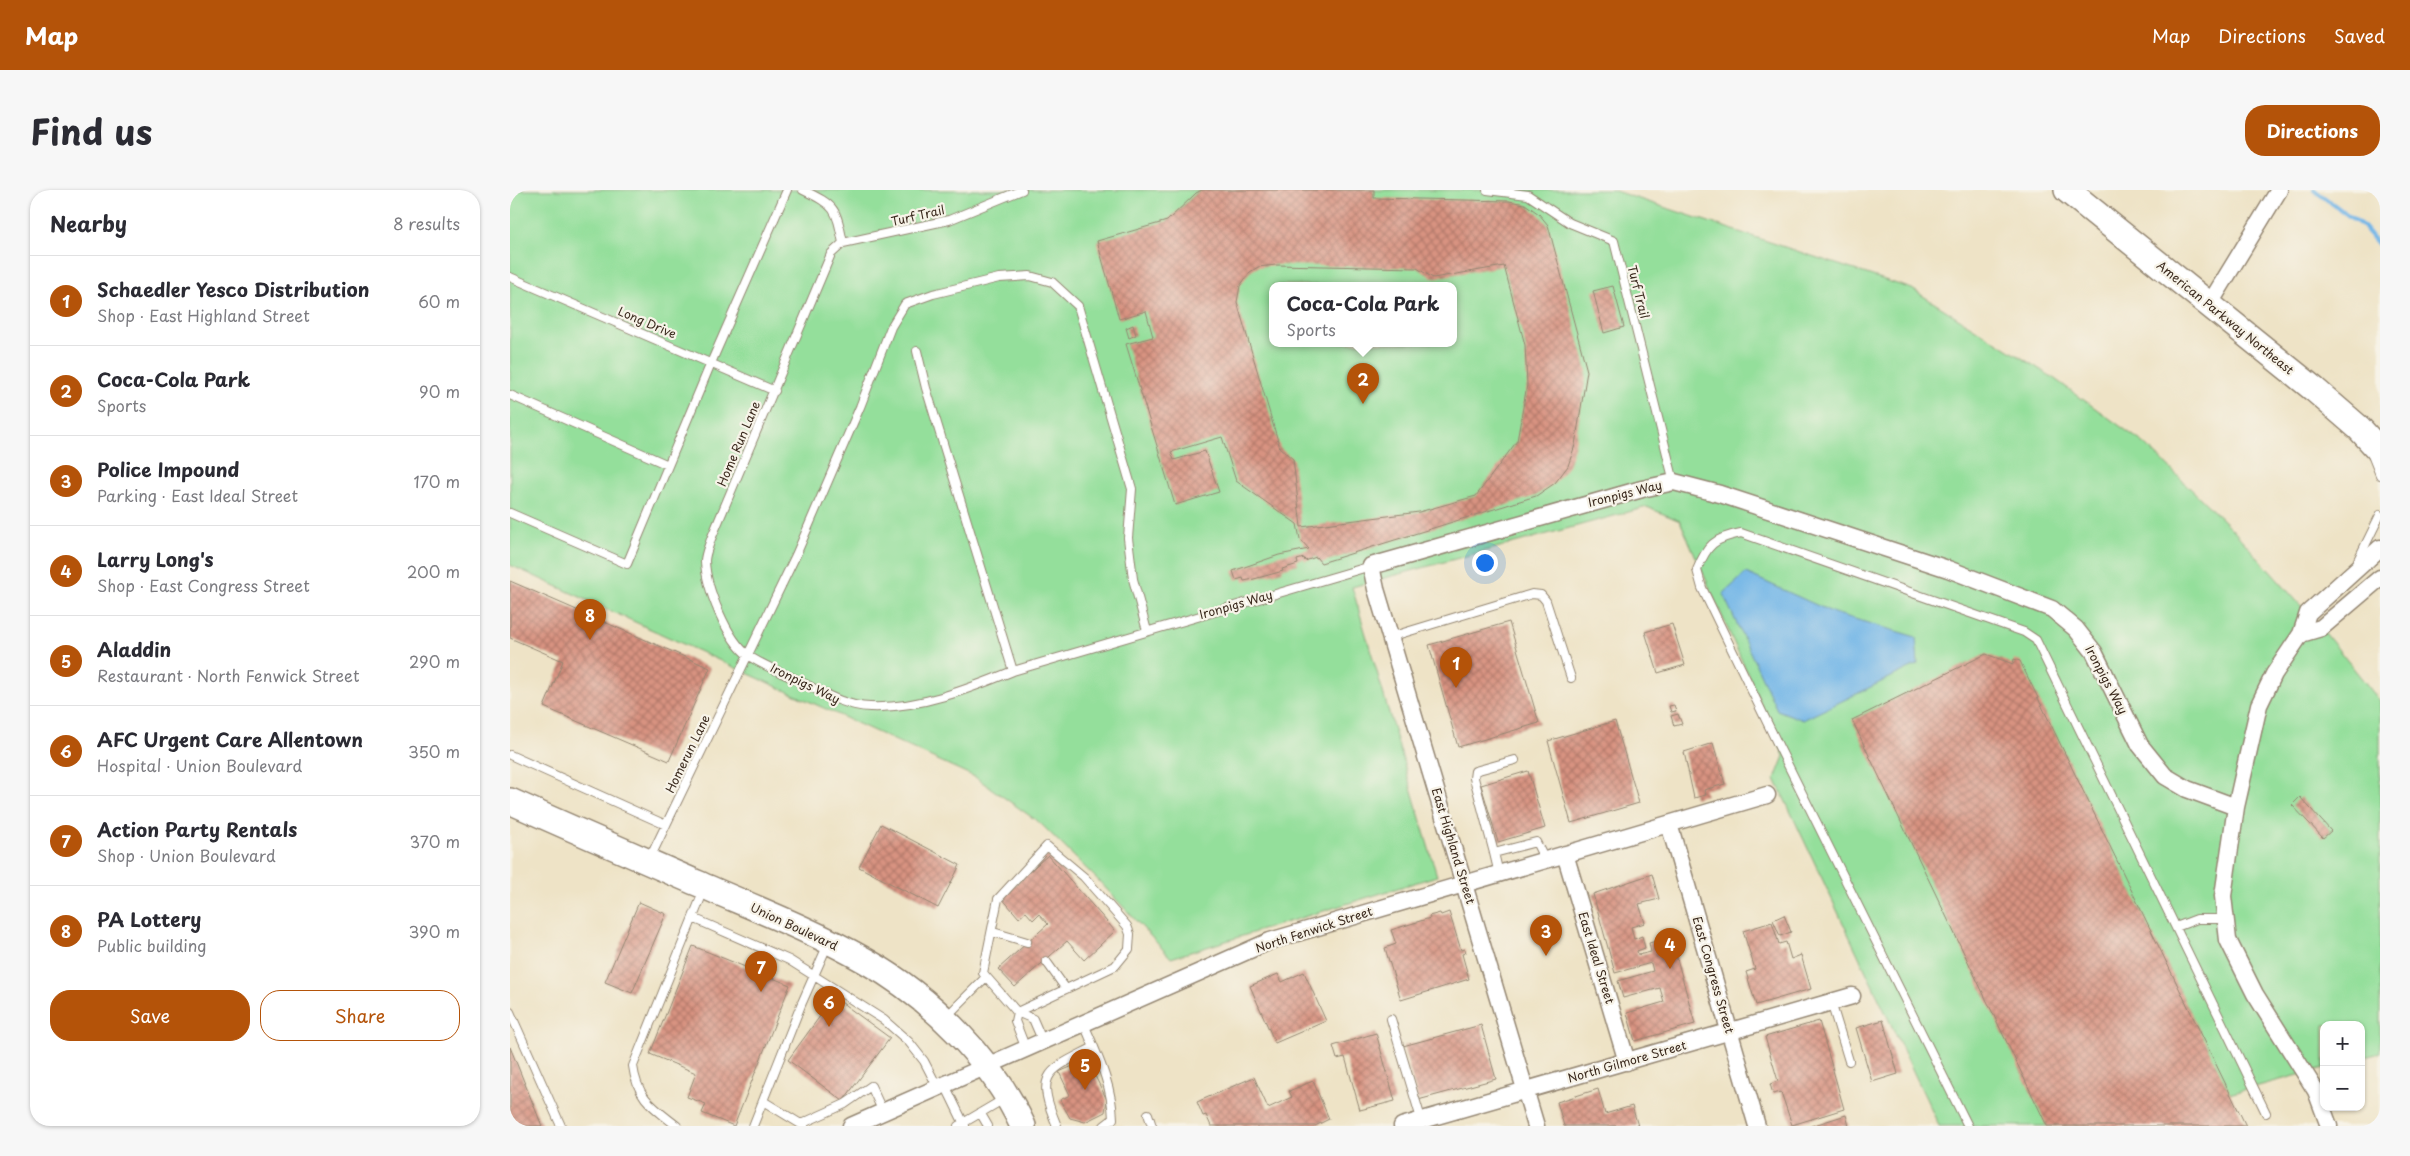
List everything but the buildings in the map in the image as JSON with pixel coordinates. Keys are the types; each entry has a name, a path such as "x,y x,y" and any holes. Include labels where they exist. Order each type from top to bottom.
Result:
{"main road":[{"name":"American Parkway Northeast","path":"2067,190 2359,428 2380,451"},
{"name":"Union Boulevard","path":"510,801 705,886 829,942 866,961 891,977 943,1020 986,1067 1023,1126"}],"street":[{"path":"2209,305 2279,190"},
{"name":"Ironpigs Way","path":"1371,566 1623,493 1674,482 1720,494 1948,569 2052,609 2076,629 2094,652 2140,745 2165,776 2188,789 2236,807"},
{"path":"2329,1126 2316,1091 2254,994 2228,940 2223,896 2236,807 2259,705 2274,674 2301,634 2308,613 2380,548"},
{"name":"East Highland Street","path":"1371,566 1390,637 1536,1126"},
{"path":"2301,634 2321,628 2380,578"},
{"name":"North Fenwick Street","path":"851,1126 871,1122 883,1112 1270,941 1767,795"},
{"name":"East Congress Street","path":"1668,824 1757,1126"},
{"name":"East Ideal Street","path":"1565,854 1627,1062"},
{"name":"North Gilmore Street","path":"1402,1126 1422,1123 1852,996"}],"lane":[{"path":"510,513 627,564 711,363 787,190"},
{"path":"804,190 828,202 837,214 843,243"},
{"name":"Turf Trail","path":"843,243 950,220 1022,190"},
{"name":"Turf Trail","path":"1487,190 1528,195 1570,223 1614,241 1674,482"},
{"name":"Home Run Lane","path":"749,656 734,641 718,607 708,580 705,560 710,539 775,391 831,254 843,243"},
{"name":"Homerun Lane","path":"648,862 749,656 798,550 860,407 891,327 905,304 933,294 999,278 1030,276 1052,282 1078,306 1132,489 1129,546 1133,580 1147,631"},
{"name":"Long Drive","path":"510,277 775,391"},
{"path":"917,351 926,388 1013,671"},
{"path":"510,395 668,464"},
{"path":"2359,428 2380,441"},
{"path":"2359,428 2380,475"},
{"path":"2349,574 2364,550 2380,515"},
{"path":"1968,1126 1778,747 1702,588 1697,570 1705,550 1722,537 1742,533 2024,632 2036,640 2266,1113"},
{"name":"Ironpigs Way","path":"749,656 841,703 870,707 901,705 974,687 1013,671 1371,566"},
{"path":"2362,593 2380,586"},
{"path":"1390,637 1532,594 1541,595 1546,602 1570,678"},
{"path":"510,755 666,825"},
{"path":"1499,874 1474,778 1475,771 1515,760"},
{"path":"1494,852 1536,842 1545,860"},
{"path":"1017,1012 1115,966 1129,949 1130,934 1127,926 1084,877 1047,846 998,899 993,932 983,973 1017,1012 1033,1019 1043,1042"},
{"path":"677,1126 644,1099 639,1091 633,1066 705,886"},
{"path":"693,918 789,960 884,1020 909,1042 924,1061 942,1086 962,1125 1007,1098"},
{"path":"2176,927 2197,919 2226,919"},
{"path":"993,932 1027,942"},
{"path":"754,1126 829,942"},
{"path":"1046,961 1066,989"},
{"path":"943,1020 986,977"},
{"path":"1832,1002 1849,1061"},
{"path":"510,1012 561,1126"},
{"path":"1017,1012 1015,1021 1026,1049"},
{"path":"1391,1019 1422,1123"},
{"path":"1084,1024 1104,1070 1112,1098 1112,1119 1104,1126"},
{"path":"1057,1126 1047,1102 1045,1083 1051,1071 1094,1047"},
{"path":"763,1101 803,1125 845,1104 871,1086 883,1112"},
{"path":"981,1114 988,1126"},
{"path":"1148,1114 1152,1126"}],"green space":[{"path":"510,190 1612,190 1912,289 2052,377 2145,444 2232,529 2321,628 2380,701 2380,1053 2365,1057 2365,1021 2320,1021 2320,1069 2112,1126 1939,1126 1775,779 1784,756 1680,521 1647,507 1352,587 1437,876 1171,958 1098,880 1040,823 975,777 510,565"}],"water":[{"path":"1746,573 1834,613 1916,637 1918,664 1803,720 1777,710 1723,594"}],"waterway":[{"path":"2314,190 2364,227 2380,246"}],"place":[{"name":"Coca-Cola Park","path":"1363,404"},
{"name":"PA Lottery","path":"590,640"},
{"name":"Schaedler Yesco Distribution","path":"1456,688"},
{"name":"Police Impound","path":"1546,956"},
{"name":"Larry Long's","path":"1670,969"},
{"name":"Action Party Rentals","path":"761,992"},
{"name":"AFC Urgent Care Allentown","path":"829,1027"},
{"name":"Aladdin","path":"1085,1090"}]}
